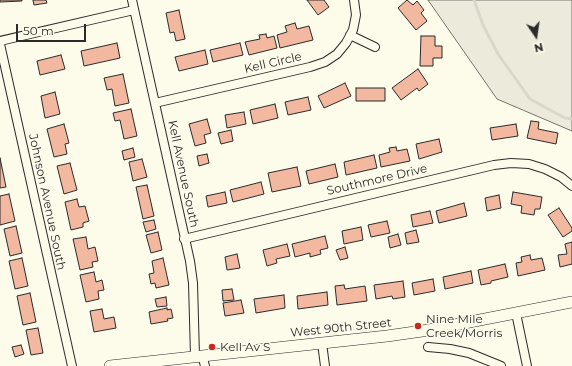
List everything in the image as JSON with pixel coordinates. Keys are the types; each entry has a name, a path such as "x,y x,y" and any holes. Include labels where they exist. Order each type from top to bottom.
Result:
{"street":[{"name":"Kell Avenue South","path":"132,0 193,283 201,359"},
{"name":"Kell Circle","path":"155,104 310,67 325,62 337,54 346,43 353,30 356,15 354,0"},
{"path":"0,42 134,10"},
{"path":"350,35 375,46"},
{"name":"Johnson Avenue South","path":"0,42 72,366"},
{"name":"Southmore Drive","path":"184,239 500,164 528,164 551,172 561,177 572,186"},
{"name":"West 90th Street","path":"110,366 201,359 415,332 572,302"},
{"path":"516,313 527,366"},
{"path":"322,343 325,366"},
{"path":"428,347 469,353 500,366"}],"shaded area":[{"path":"428,0 572,0 572,131 497,99"}],"building":[{"path":"0,0 22,0 22,1 0,2"},
{"path":"33,0 46,0 47,3 34,5"},
{"path":"307,0 324,0 329,7 318,15"},
{"path":"407,0 413,5 417,1 424,10 421,13 427,21 416,30 398,8"},
{"path":"179,10 185,39 176,41 174,32 170,33 166,13"},
{"path":"295,23 297,29 309,26 313,40 280,48 277,35 287,32 285,26"},
{"path":"266,34 267,38 274,36 277,48 249,55 245,42 260,39 259,35"},
{"path":"421,36 435,36 435,46 442,46 442,58 433,58 433,66 420,66"},
{"path":"117,43 120,58 84,66 81,51"},
{"path":"240,43 243,55 213,62 210,50"},
{"path":"205,50 208,64 179,71 175,57"},
{"path":"61,55 65,69 40,75 37,61"},
{"path":"418,69 428,84 419,91 417,88 401,100 392,88"},
{"path":"123,74 129,103 115,106 112,89 107,90 104,78"},
{"path":"345,83 351,96 324,108 318,96"},
{"path":"356,88 385,88 385,101 356,101"},
{"path":"55,92 60,114 45,118 41,96"},
{"path":"308,97 311,110 288,115 285,102"},
{"path":"275,104 278,118 253,124 250,110"},
{"path":"131,109 137,136 124,139 120,120 115,121 113,113"},
{"path":"244,112 246,124 227,128 225,115"},
{"path":"207,119 211,133 204,135 206,143 195,146 189,124"},
{"path":"531,121 539,122 538,129 558,133 556,144 527,138"},
{"path":"64,124 69,143 65,144 67,154 54,157 47,129"},
{"path":"516,124 518,136 492,140 490,128"},
{"path":"231,130 233,141 221,144 218,133"},
{"path":"439,139 442,152 419,159 416,144"},
{"path":"396,147 397,151 407,149 410,161 381,167 379,155 390,152 389,148"},
{"path":"133,148 135,157 124,160 122,151"},
{"path":"207,154 209,163 199,166 197,156"},
{"path":"374,155 377,168 346,175 344,162"},
{"path":"0,158 6,187 0,188"},
{"path":"142,159 147,177 133,181 129,162"},
{"path":"70,163 77,190 64,194 57,166"},
{"path":"335,164 338,177 309,184 306,171"},
{"path":"297,167 301,186 272,192 268,173"},
{"path":"261,182 264,194 233,202 230,190"},
{"path":"147,185 154,216 143,219 136,187"},
{"path":"225,192 227,203 208,207 206,196"},
{"path":"513,192 542,197 540,209 535,209 534,215 521,213 522,206 511,204"},
{"path":"9,194 15,221 0,225 0,196"},
{"path":"499,195 501,208 487,211 485,198"},
{"path":"77,199 79,207 85,206 89,221 83,223 83,227 71,230 65,202"},
{"path":"464,203 467,216 439,223 436,211"},
{"path":"559,208 572,228 572,231 563,237 548,215"},
{"path":"430,211 433,223 413,227 411,215"},
{"path":"154,220 156,229 146,232 143,222"},
{"path":"387,221 390,233 371,237 368,225"},
{"path":"16,226 22,253 10,256 4,229"},
{"path":"361,227 363,240 344,244 342,231"},
{"path":"416,230 419,242 407,244 405,233"},
{"path":"158,232 162,250 151,253 146,235"},
{"path":"398,234 401,245 390,248 388,237"},
{"path":"325,236 328,248 320,250 321,254 310,257 310,253 295,257 292,244"},
{"path":"86,237 88,249 95,247 98,261 92,262 93,267 80,270 73,239"},
{"path":"572,242 572,264 560,267 558,255 567,254 565,244"},
{"path":"287,244 290,256 276,259 277,263 267,266 263,250"},
{"path":"345,247 348,258 340,260 336,250"},
{"path":"237,254 240,268 227,270 225,257"},
{"path":"530,255 531,260 542,258 545,270 518,276 516,263 522,262 521,257"},
{"path":"22,258 28,286 15,289 9,261"},
{"path":"163,258 169,285 156,288 155,283 151,284 149,274 154,273 152,261"},
{"path":"505,264 508,277 481,285 478,270"},
{"path":"471,271 473,283 445,289 443,277"},
{"path":"94,272 96,282 102,280 104,290 98,291 99,299 86,302 80,275"},
{"path":"433,279 435,291 414,295 412,283"},
{"path":"403,281 405,297 393,299 392,296 376,299 374,285"},
{"path":"344,285 345,289 365,286 367,301 337,305 335,286"},
{"path":"232,289 234,300 223,301 222,290"},
{"path":"327,292 328,305 298,309 297,296"},
{"path":"30,293 36,322 23,325 17,296"},
{"path":"284,295 285,308 256,313 254,299"},
{"path":"166,297 167,306 157,307 155,299"},
{"path":"241,300 244,313 225,316 223,303"},
{"path":"167,308 167,310 171,309 173,318 167,319 168,321 151,324 149,312"},
{"path":"102,309 104,319 114,317 116,328 94,332 90,311"},
{"path":"38,328 43,353 31,355 26,330"},
{"path":"21,345 24,354 15,357 12,347"}],"waterway":[{"path":"474,0 483,25 498,54 530,99 565,118 572,119"}],"place":[{"name":"Nine Mile Creek/Morris","path":"418,326"},
{"name":"Kell Av S","path":"212,347"}]}
